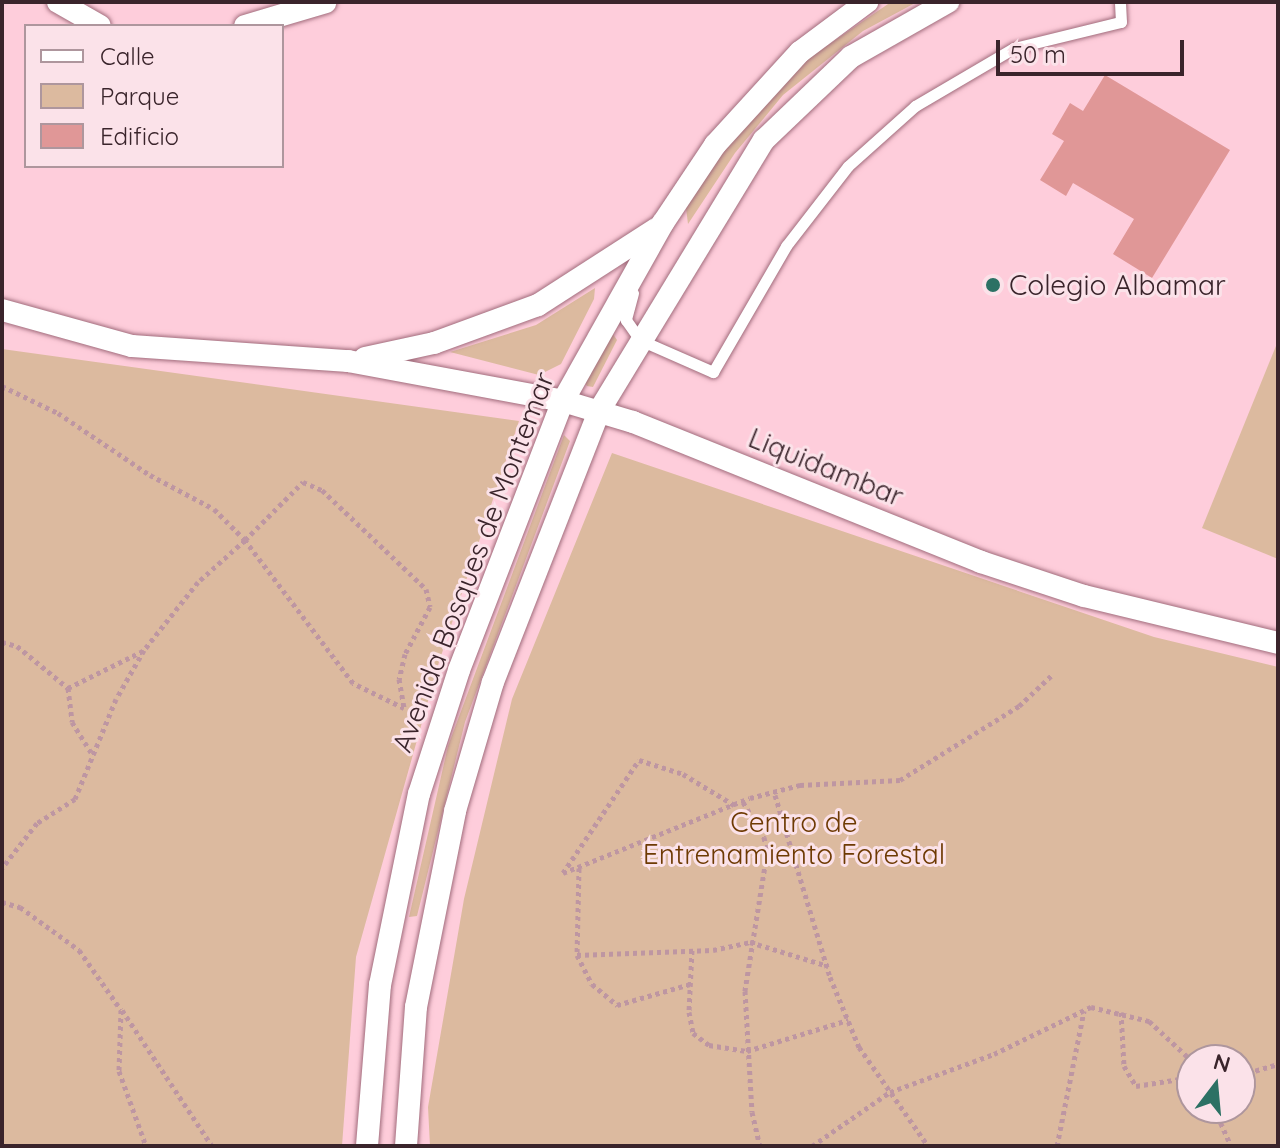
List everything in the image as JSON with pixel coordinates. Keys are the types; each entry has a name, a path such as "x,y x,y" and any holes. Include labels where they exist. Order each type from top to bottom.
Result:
{"street":[{"path":"58,2 96,24"},
{"path":"252,24 326,2"},
{"name":"Avenida Bosques de Montemar","path":"367,1146 380,985 419,794 459,670 563,401 663,223 715,145 770,81 867,2"},
{"path":"406,1146 416,1007 455,811 493,682 599,411 740,173 791,110 851,57 948,2"},
{"name":"Liquidambar","path":"348,361 434,343 525,311 581,282 663,223"},
{"name":"Liquidambar","path":"2,310 132,346 348,361 563,401 599,411 996,567 1084,596 1278,643"}],"lane":[{"path":"639,265 626,320 640,340 713,372 786,246 848,166 915,106 1014,48 1121,22 1120,2"}],"path":[{"path":"2,386 58,413 150,475 214,509 245,540 353,683 404,708 399,679 405,654 430,607 426,589 415,574 322,490 303,482 245,540 188,592 144,650 91,753 89,774 75,799 37,823 2,868"},
{"path":"2,642 17,646 68,688 72,722 91,753"},
{"path":"68,688 144,650"},
{"path":"734,805 683,774 639,760 563,873 734,805 800,785 900,780 1019,706 1052,675"},
{"path":"775,795 828,966 859,1047 928,1146"},
{"path":"743,802 764,837 767,853 750,942 747,1051 760,1146"},
{"path":"579,868 577,955 592,984 617,1005 690,984"},
{"path":"2,902 20,907 79,950 212,1146"},
{"path":"577,955 692,950 750,942 828,966"},
{"path":"692,950 690,984 693,1033 709,1045 747,1051 848,1020"},
{"path":"812,1146 890,1092 994,1054 1091,1007 1149,1021 1176,1046"},
{"path":"121,1010 119,1071 146,1146"},
{"path":"1057,1146 1084,1011"},
{"path":"1121,1012 1124,1066 1136,1086 1176,1080"},
{"path":"1256,1070 1278,1064"},
{"path":"1221,1124 1231,1146"}],"green space":[{"path":"891,2 917,2 863,31 783,95 735,153 688,224 686,208 726,147 809,58"},
{"path":"595,288 594,299 561,364 539,375 450,352 536,325"},
{"path":"611,331 617,340 593,387 587,386 584,381"},
{"path":"1278,341 1278,559 1202,528"},
{"path":"2,349 519,421 439,662 356,957 342,1146 2,1146"},
{"path":"564,435 570,441 465,722 417,916 409,917 448,746"},
{"name":"Centro de Entrenamiento Forestal","path":"612,453 1154,637 1278,667 1278,1146 430,1146 428,1107 464,899 512,699"}],"building":[{"path":"1105,75 1230,150 1152,278 1113,254 1134,219 1073,183 1066,196 1040,180 1064,141 1052,134 1070,103 1083,111"}],"place":[{"name":"Colegio Albamar","path":"993,285"}]}
